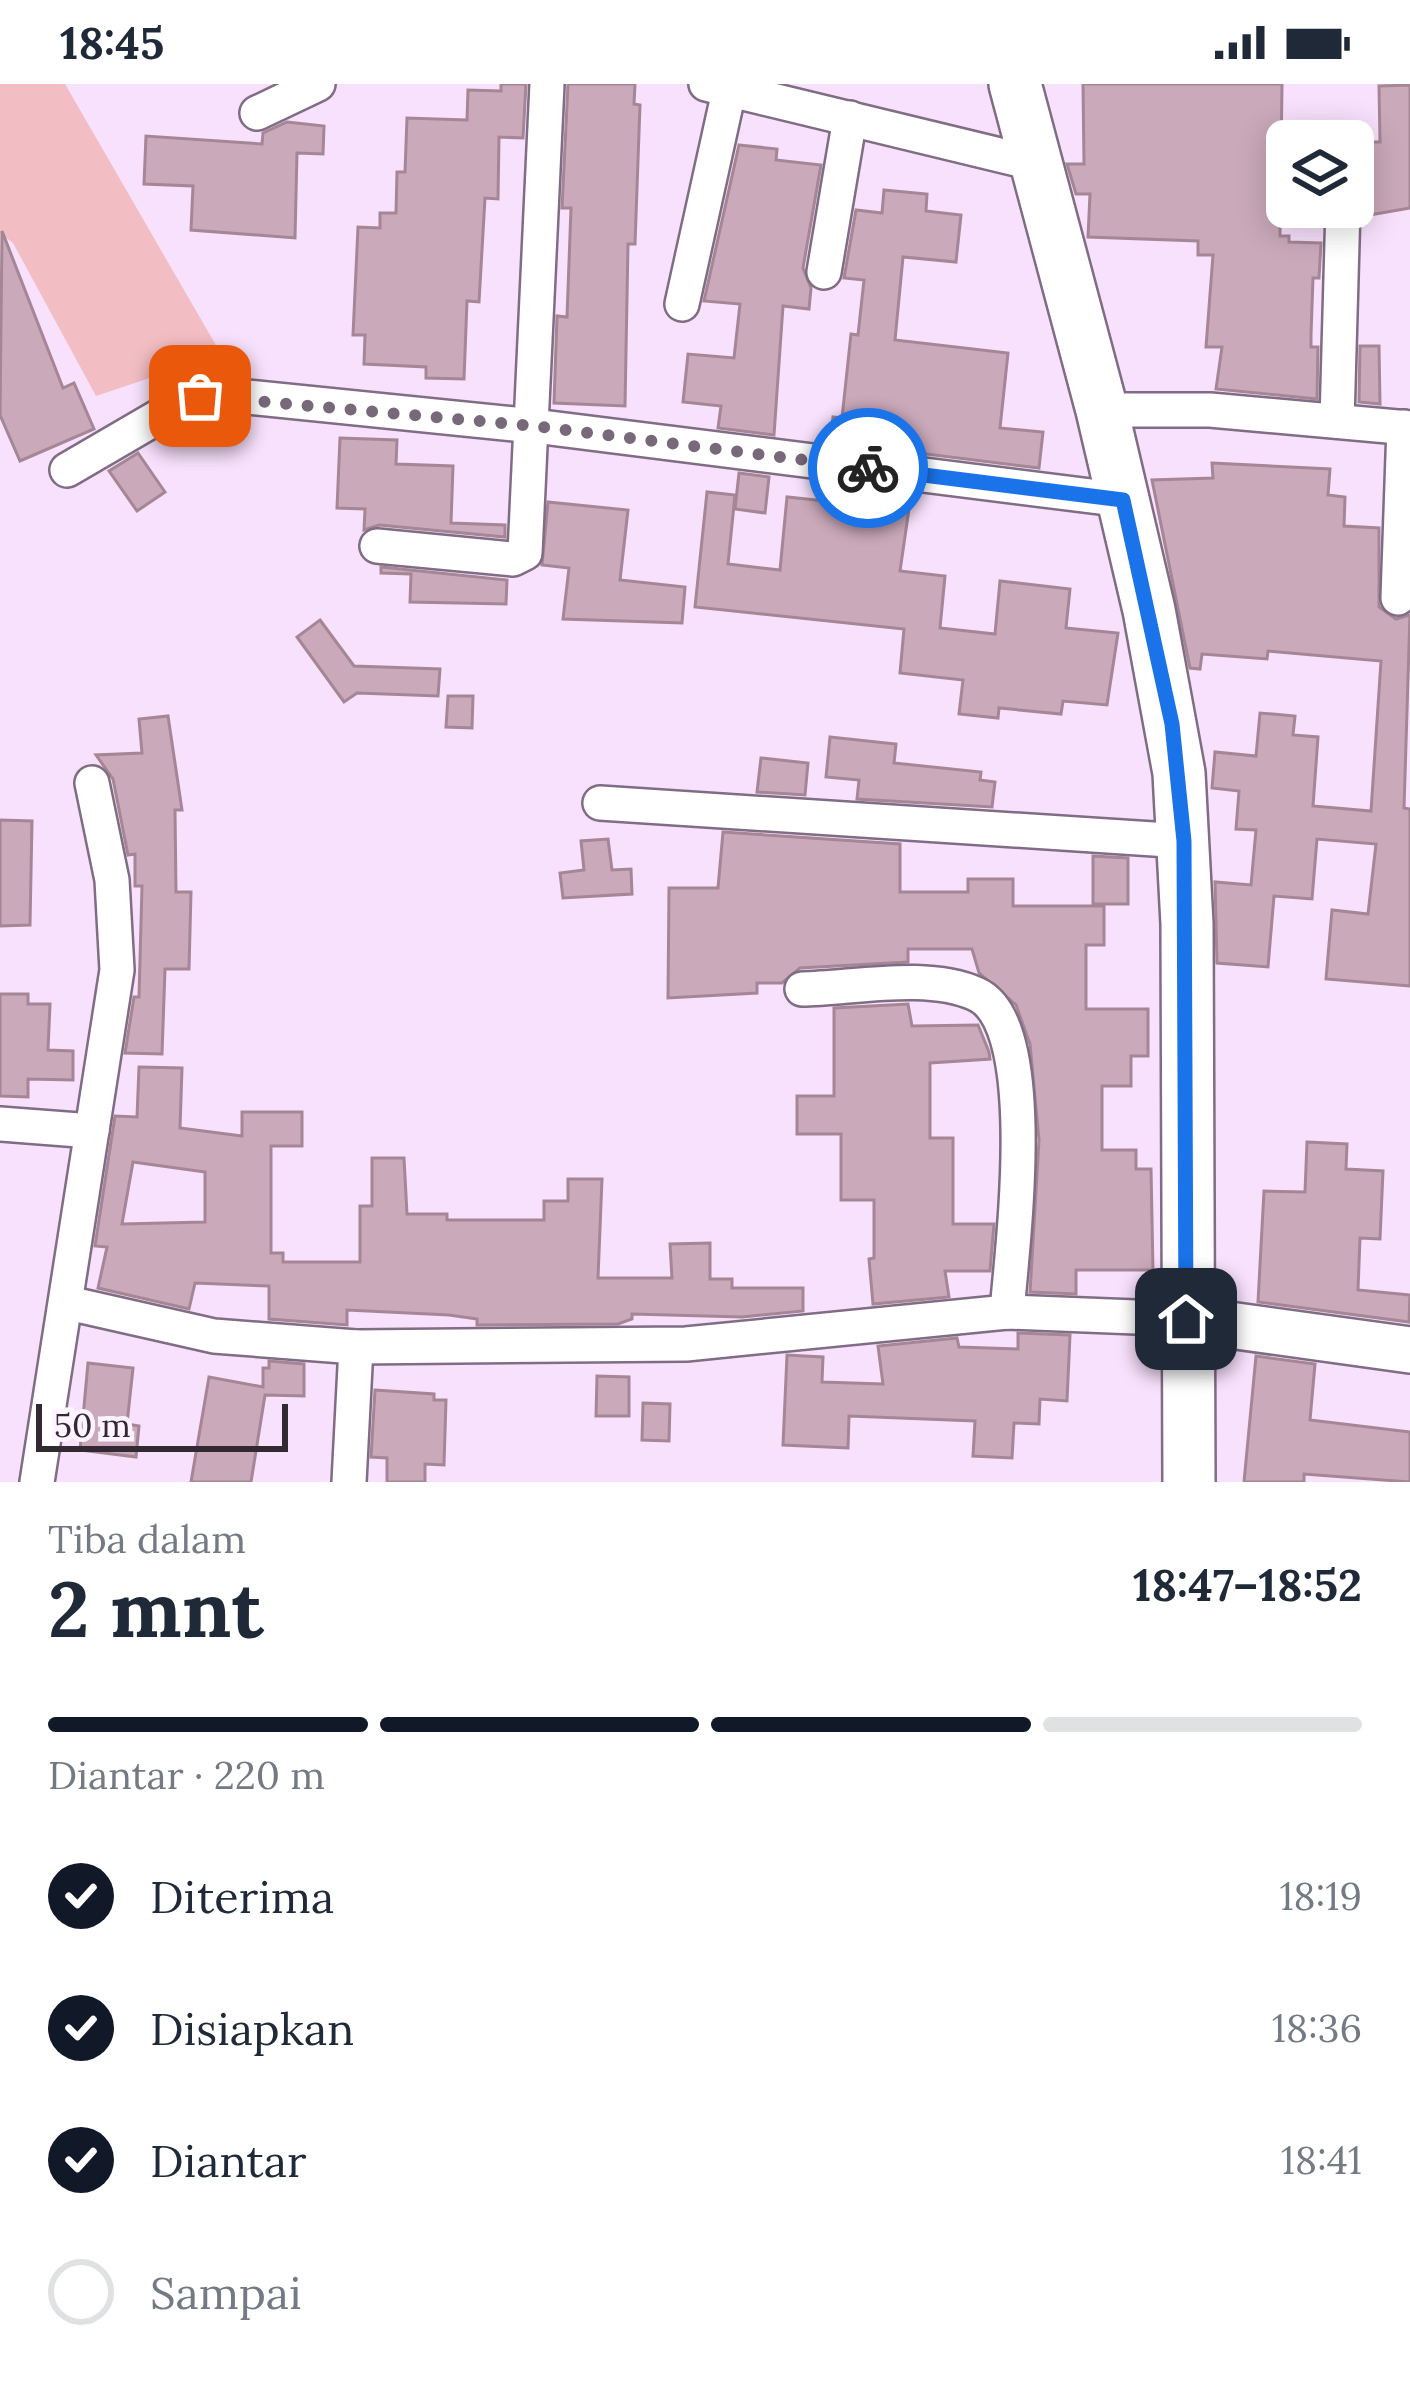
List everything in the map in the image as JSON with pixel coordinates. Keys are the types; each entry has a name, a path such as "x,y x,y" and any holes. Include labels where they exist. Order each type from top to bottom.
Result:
{"main road":[{"path":"1016,84 1102,410 1172,724 1184,841 1189,1482"},
{"path":"1186,1319 1410,1350"}],"street":[{"path":"257,113 318,84"},
{"path":"377,546 513,559 525,553 547,84"},
{"path":"682,304 717,88 1036,164"},
{"path":"824,272 850,118"},
{"path":"1337,421 1342,228"},
{"path":"67,470 182,404 218,394 534,426 1123,500"},
{"path":"1102,410 1210,410 1407,427 1398,598"},
{"path":"37,1482 116,970 112,880 92,783"},
{"path":"600,803 1184,841"},
{"path":"802,989 941,986 980,995 998,1010 1008,1033 1016,1096 1007,1312"},
{"path":"0,1124 92,1131"},
{"path":"68,1303 214,1336 356,1347 686,1344 1007,1312 1186,1319"},
{"path":"350,1482 356,1347"}],"shaded area":[{"path":"0,84 65,84 221,354 96,396 13,243 0,233"}],"building":[{"path":"501,84 526,84 523,138 499,137 498,199 485,198 479,302 467,301 464,379 426,378 426,367 364,364 365,335 353,335 358,227 380,228 380,213 396,213 397,172 405,172 407,118 467,120 468,90 501,91"},
{"path":"568,84 635,84 634,104 640,105 635,244 628,244 625,406 554,403 557,316 567,317 571,208 562,208"},
{"path":"1083,84 1282,84 1282,120 1266,120 1266,228 1280,228 1280,236 1289,236 1289,242 1321,243 1319,278 1313,278 1311,335 1311,347 1318,347 1317,399 1216,389 1222,347 1206,347 1213,255 1198,255 1198,241 1088,237 1090,194 1076,194 1067,164 1084,164"},
{"path":"1410,85 1410,208 1374,214 1374,142 1380,142 1379,86"},
{"path":"287,122 324,126 323,154 297,153 295,238 191,230 193,186 144,184 146,136 262,144 263,133"},
{"path":"739,145 777,149 776,160 821,165 803,268 811,288 809,309 783,306 774,435 718,428 721,406 683,402 688,354 734,358 740,304 704,301"},
{"path":"884,190 927,194 926,211 961,215 956,262 903,257 895,340 1008,353 1000,428 1043,432 1039,468 830,442 833,417 842,418 851,334 858,335 864,280 844,278 856,210 882,213"},
{"path":"2,231 63,388 74,383 94,429 20,461 0,415"},
{"path":"1360,346 1379,346 1380,404 1359,402"},
{"path":"340,438 397,440 396,464 453,466 451,523 505,525 505,537 379,525 364,530 365,509 337,508"},
{"path":"138,453 165,492 137,511 109,471"},
{"path":"1212,463 1330,469 1328,495 1345,497 1344,526 1379,528 1379,607 1396,619 1410,615 1404,808 1410,809 1410,986 1326,979 1332,910 1368,914 1376,844 1317,839 1312,899 1274,896 1268,967 1217,963 1215,882 1251,885 1256,830 1236,829 1239,791 1212,788 1215,752 1256,756 1260,713 1295,716 1293,735 1318,737 1313,806 1371,811 1381,661 1268,651 1267,659 1202,654 1200,669 1190,668 1152,480 1213,478"},
{"path":"739,473 769,477 765,513 735,509"},
{"path":"836,485 911,495 900,571 945,576 940,628 995,634 1000,581 1070,589 1066,628 1118,633 1107,705 1063,701 1061,714 999,708 998,718 959,714 963,680 900,673 904,629 695,607 707,492 735,495 728,564 780,570 787,497 835,502"},
{"path":"548,502 628,510 620,580 685,587 682,623 563,619 569,568 542,565"},
{"path":"381,567 507,580 506,604 410,602 411,574 381,573"},
{"path":"320,620 354,666 440,669 438,696 357,693 344,702 297,637"},
{"path":"448,696 473,696 472,728 446,727"},
{"path":"168,716 182,810 175,810 176,892 191,892 189,969 165,969 162,1054 125,1053 134,997 139,997 142,886 135,886 135,854 128,855 113,779 96,755 142,753 139,719"},
{"path":"830,737 896,744 894,763 981,772 980,780 995,782 992,807 857,799 859,780 826,777"},
{"path":"761,758 808,763 805,795 757,792"},
{"path":"0,820 32,821 30,925 0,926"},
{"path":"723,832 900,844 900,892 968,892 968,879 1013,879 1013,906 1104,906 1104,945 1086,945 1086,1009 1148,1009 1148,1056 1131,1056 1131,1086 1102,1086 1102,1150 1136,1150 1136,1169 1151,1169 1153,1270 1076,1270 1076,1294 1030,1292 1039,1140 1030,1044 1016,1005 979,973 972,949 908,949 908,962 800,968 782,983 757,983 757,993 668,998 669,888 718,888"},
{"path":"608,839 612,870 631,869 632,894 563,898 560,873 584,870 581,841"},
{"path":"1093,856 1128,858 1128,904 1093,904"},
{"path":"0,994 28,994 28,1004 50,1004 48,1050 73,1051 73,1080 28,1079 28,1097 0,1096"},
{"path":"908,1004 912,1026 978,1025 989,1052 990,1059 930,1063 930,1138 953,1138 953,1224 994,1224 990,1271 945,1271 949,1297 873,1304 869,1259 874,1258 874,1200 841,1200 841,1134 797,1134 797,1096 834,1096 834,1008"},
{"path":"139,1067 182,1068 180,1128 242,1136 242,1112 302,1112 302,1146 271,1146 271,1253 283,1253 283,1262 360,1262 360,1206 372,1206 372,1158 404,1158 407,1214 447,1214 447,1220 544,1220 544,1201 568,1201 568,1179 602,1179 598,1278 672,1278 670,1244 710,1243 710,1279 732,1279 732,1288 803,1288 803,1311 742,1317 632,1314 632,1319 618,1324 477,1325 477,1319 449,1315 347,1310 347,1325 269,1319 269,1286 195,1283 189,1309 98,1288 107,1247 95,1246 115,1116 137,1117","holes":["133,1162 205,1172 205,1222 122,1224"]},
{"path":"1307,1142 1347,1144 1346,1169 1383,1171 1380,1239 1360,1238 1358,1290 1410,1295 1409,1322 1258,1302 1264,1191 1305,1192"},
{"path":"1018,1333 1070,1335 1067,1401 1040,1399 1039,1424 1014,1423 1012,1458 973,1456 975,1421 849,1416 848,1448 783,1445 787,1355 823,1357 822,1382 883,1384 878,1346 957,1338 959,1347 1018,1349"},
{"path":"1256,1356 1315,1364 1310,1420 1410,1432 1410,1482 1304,1474 1304,1482 1244,1482"},
{"path":"269,1361 304,1364 304,1396 265,1395 251,1482 191,1482 209,1377 263,1387 263,1368 269,1368"},
{"path":"88,1363 133,1368 127,1424 139,1426 136,1457 80,1450"},
{"path":"597,1376 629,1377 629,1416 596,1416"},
{"path":"375,1390 434,1394 434,1400 446,1400 444,1465 425,1464 425,1482 387,1482 387,1458 371,1457"},
{"path":"643,1403 670,1404 669,1441 642,1440"}],"way so far":[{"path":"200,396 218,394 534,426 868,468"}],"route":[{"path":"868,468 1123,500 1179,773 1189,1060 1186,1319"}]}
